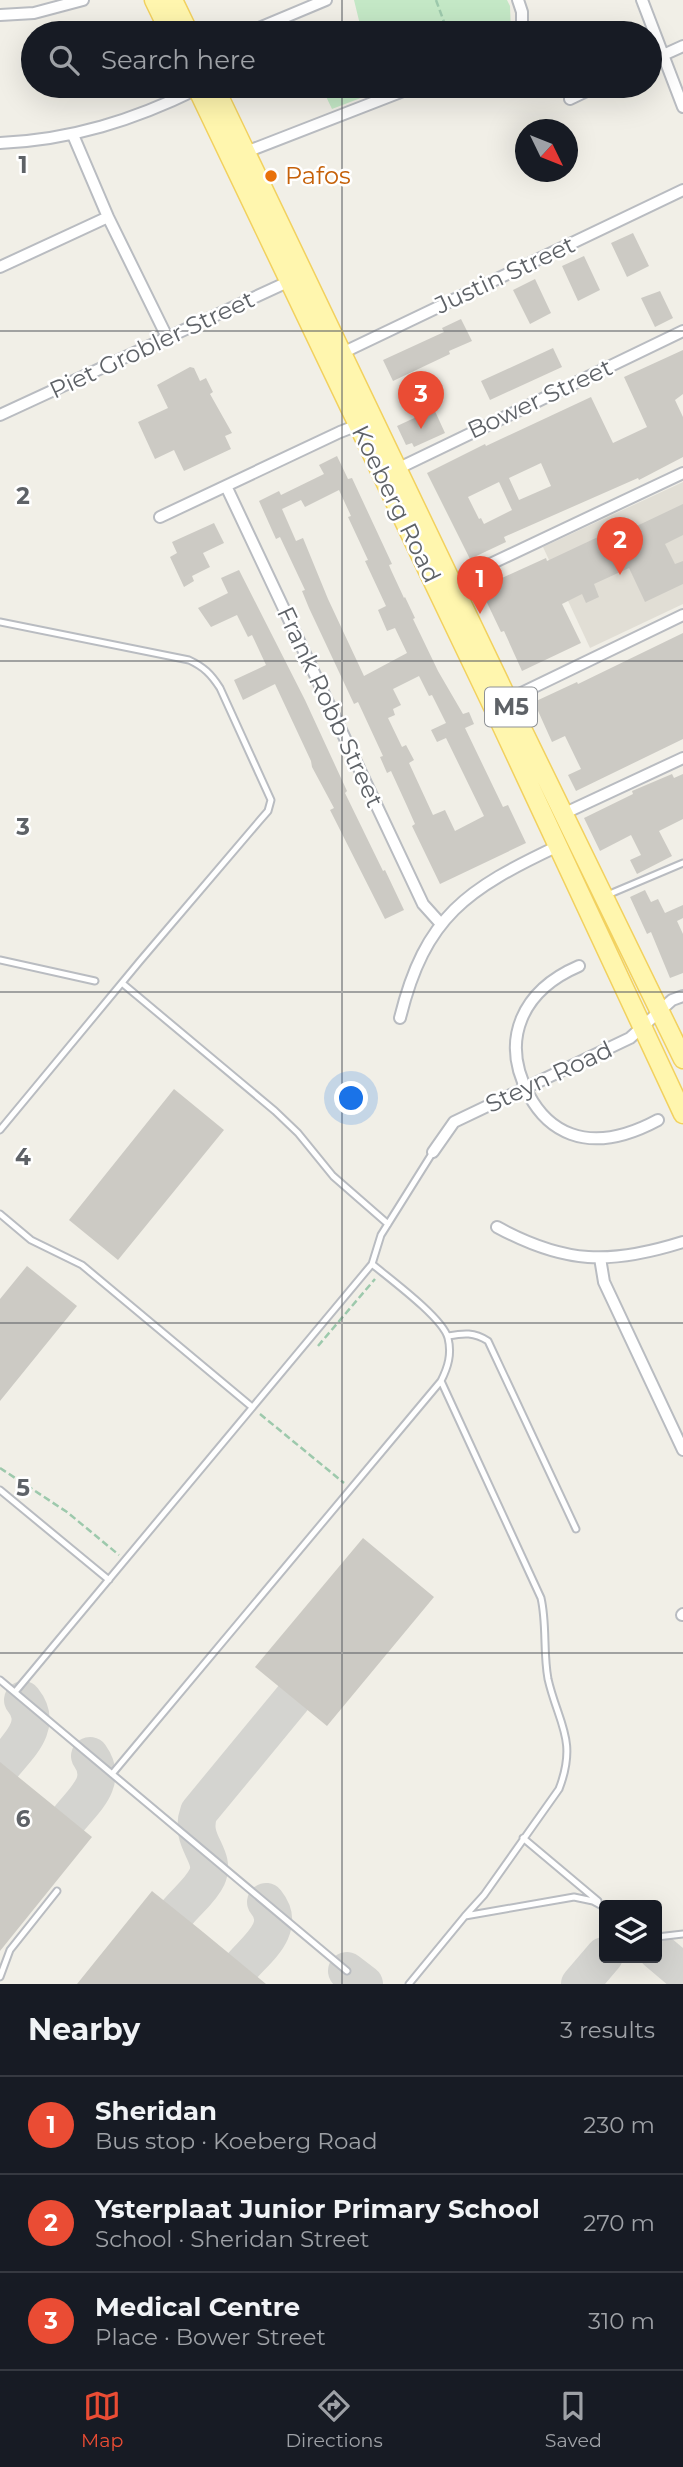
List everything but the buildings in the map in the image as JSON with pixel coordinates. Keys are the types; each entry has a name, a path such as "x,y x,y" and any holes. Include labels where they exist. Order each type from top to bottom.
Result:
{"main road":[{"path":"155,0 165,21"},
{"path":"173,0 183,21"},
{"name":"Koeberg Road","path":"207,98 335,357 397,469 444,586"},
{"name":"Koeberg Road","path":"209,98 246,152 297,278"},
{"name":"Koeberg Road","path":"335,357 358,425 444,586 500,704 558,846 683,1114"},
{"name":"Koeberg Road","path":"500,704 563,814 683,1059"}],"street":[{"path":"0,15 34,13 83,0"},
{"path":"276,21 326,0"},
{"path":"518,0 522,21"},
{"path":"642,0 650,21"},
{"path":"683,46 663,55 683,107"},
{"path":"0,143 73,135 129,119 177,98"},
{"path":"246,152 385,98"},
{"path":"73,135 108,217 167,337"},
{"name":"Justin Street","path":"335,357 683,190"},
{"path":"0,267 108,217"},
{"name":"Piet Grobler Street","path":"0,415 297,278"},
{"name":"Bower Street","path":"397,469 683,331"},
{"path":"160,517 358,425"},
{"path":"444,586 683,473"},
{"name":"Frank Robb Street","path":"226,486 424,904 441,924"},
{"path":"500,704 683,615"},
{"path":"563,814 683,758"},
{"path":"400,1018 414,969 441,924 456,907 480,887 510,869 558,846"},
{"path":"579,967 559,975 541,989 523,1017 515,1049 517,1071 525,1088 537,1110 552,1124 571,1135 615,1138 636,1132 658,1120"},
{"name":"Steyn Road","path":"433,1152 454,1122 627,1040 672,1000 683,996"},
{"path":"497,1227 536,1246 569,1256 600,1258 644,1254 683,1242"},
{"path":"600,1258 604,1282 683,1450"}],"lane":[{"path":"0,622 189,660 203,667 220,688 270,795 268,811 0,1130"},
{"path":"604,897 683,863"},
{"path":"0,960 95,981"},
{"path":"122,983 275,1111 298,1133 333,1176 388,1224"},
{"path":"15,1692 372,1264 377,1245 388,1224 433,1152"},
{"path":"0,1214 31,1240 82,1265 252,1407"},
{"path":"112,1774 441,1381 448,1367 448,1336 435,1318 372,1264"},
{"path":"448,1336 465,1332 477,1334 488,1341 576,1528"},
{"path":"409,1984 484,1895 559,1789 566,1770 568,1751 565,1730 548,1679 543,1634 545,1614 541,1598 441,1381"},
{"path":"0,1490 109,1580"},
{"path":"0,1680 348,1970"},
{"path":"523,1838 599,1903"},
{"path":"0,1977 10,1950 57,1891"},
{"path":"465,1916 574,1897 599,1904"},
{"path":"662,1936 683,1934"}],"path":[{"path":"436,0 444,21"},
{"path":"252,1407 350,1489"},
{"path":"0,1468 67,1512 125,1560"}],"shaded area":[{"path":"683,482 683,604 590,648 543,547"}],"green space":[{"path":"354,0 507,0 510,6 511,21 359,21"},
{"path":"327,98 361,98 332,109"}],"taxiway":[{"path":"178,1912 201,1886 209,1869 197,1832 199,1812 293,1698"},
{"path":"3,1765 22,1742 30,1726 29,1709 23,1700"},
{"path":"69,1819 95,1782 97,1774 90,1756"},
{"path":"243,1965 263,1944 272,1928 271,1911 266,1902"},
{"path":"662,1955 683,1973"},
{"path":"580,1984 599,1962"},
{"path":"347,1971 364,1984"}],"place":[{"name":"Pafos","path":"271,176"},
{"name":"Medical Centre","path":"421,429"},
{"name":"Ysterplaat Junior Primary School","path":"620,575"},
{"name":"Sheridan","path":"480,614"}]}
